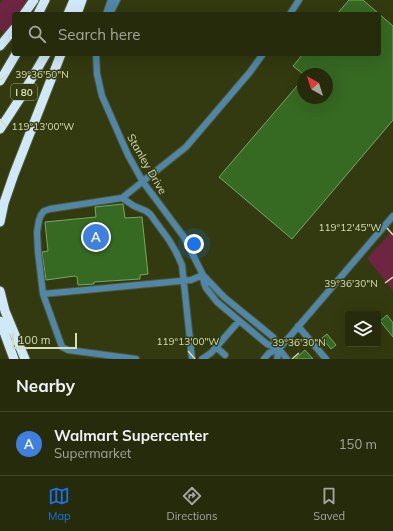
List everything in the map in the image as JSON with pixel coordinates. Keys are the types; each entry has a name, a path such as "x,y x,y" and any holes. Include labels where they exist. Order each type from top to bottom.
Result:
{"highway":[{"path":"25,12 34,0"},
{"path":"39,12 45,0"},
{"path":"69,12 74,0"},
{"path":"78,12 82,0"},
{"path":"1,45 12,31"},
{"name":"I 80","path":"0,81 15,56"},
{"name":"I 80","path":"0,130 45,56"},
{"path":"0,222 10,185 60,56"},
{"path":"0,291 5,310"},
{"path":"0,299 25,359"},
{"path":"0,321 14,359"}],"street":[{"path":"107,12 111,0"},
{"path":"111,12 117,0"},
{"path":"291,12 299,0"},
{"name":"Stanley Drive","path":"96,56 97,74 102,96 128,155 143,181 182,232 203,275 220,293 273,338 279,349"},
{"path":"136,359 65,349 60,344 43,294 37,232 41,214 50,209 122,198 191,141 250,72 262,56"},
{"path":"122,198 134,206 146,210 169,240 182,265 192,359"},
{"path":"264,359 269,352 279,349 393,216"},
{"path":"43,294 191,280 203,275"},
{"name":"Stanley Drive","path":"203,275 204,283 211,295 267,344 279,349"},
{"path":"202,359 211,353 239,321"},
{"path":"298,326 326,359"},
{"path":"216,347 225,355"},
{"path":"278,359 279,349"},
{"path":"279,349 287,359"}],"shaded area":[{"path":"2,0 29,0 21,12 12,12 12,25 5,34 0,29 0,4"},
{"path":"393,230 393,291 367,258"}],"building":[{"path":"349,0 363,0 377,12 339,12"},
{"path":"381,16 393,26 393,120 292,239 219,177 297,86 297,104 333,104 333,68 297,69 293,66 301,56 381,56"},
{"path":"123,204 125,218 142,217 148,274 140,275 140,279 94,282 94,284 78,285 77,277 75,276 46,280 42,252 48,251 45,222 96,217 95,207"},
{"path":"387,315 393,323 393,337 381,322 381,320"},
{"path":"327,334 336,345 331,349 322,338"},
{"path":"305,350 313,359 295,359"}],"place":[{"name":"Walmart Supercenter","path":"96,237"}]}
